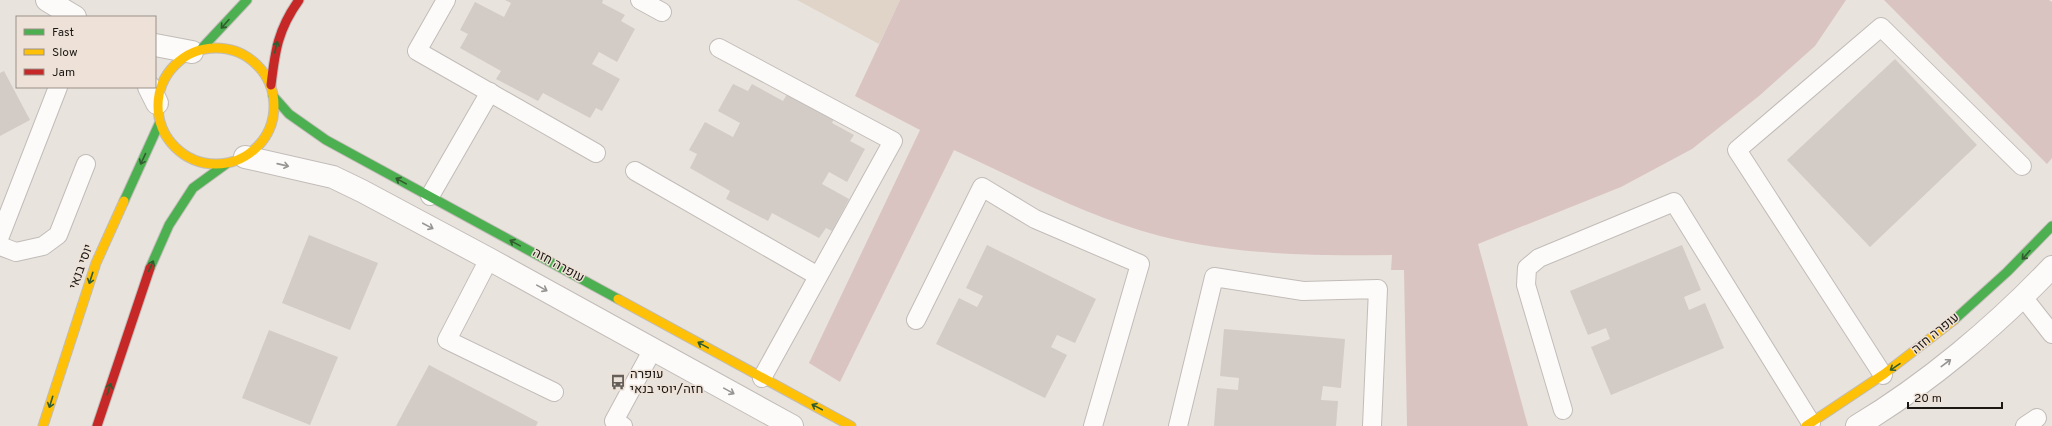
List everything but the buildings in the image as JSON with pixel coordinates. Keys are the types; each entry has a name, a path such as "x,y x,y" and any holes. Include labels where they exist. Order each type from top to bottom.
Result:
{"street":[{"path":"47,0 73,16"},
{"path":"235,160 205,164 186,156 169,142 155,105 161,84 168,71 183,57 197,50 247,0"},
{"path":"97,426 144,281 169,225 193,188 262,143 272,126 275,105 271,85 276,45 291,11 299,0"},
{"path":"156,45 197,50 223,47 242,53 261,68 271,85"},
{"name":"עופרה חזה","path":"273,96 289,114 305,127 851,426"},
{"name":"יוסי בנאי","path":"43,426 96,263 155,105"},
{"name":"עופרה חזה","path":"235,160 333,177 489,259 653,348 792,426"},
{"name":"עופרה חזה","path":"1809,425 1905,360 1991,289 2022,260 2052,226"},
{"path":"1857,426 1951,360 2023,297 2052,267"}],"lane":[{"path":"446,0 417,51 596,153"},
{"path":"640,0 662,12"},
{"path":"1883,375 1737,150 1881,27 2022,166"},
{"path":"719,48 893,141 762,378"},
{"path":"0,236 58,88"},
{"path":"430,196 490,92"},
{"path":"0,246 16,252 43,246 58,235 86,164"},
{"path":"635,171 818,276"},
{"path":"916,320 982,187 1035,219 1140,264 1093,426"},
{"path":"1564,410 1526,285 1527,268 1539,258 1674,202 1809,425"},
{"path":"489,259 447,340 554,392"},
{"path":"1178,426 1214,277 1303,291 1378,289 1372,426"},
{"path":"2023,297 2052,334"},
{"path":"623,426 614,421 653,348"}],"shaded area":[{"path":"797,0 900,0 879,44"},
{"path":"900,0 1846,0 1815,46 1759,96 1692,149 1621,187 1478,244 1528,426 1407,426 1404,270 1391,270 1392,255 1334,255 1246,251 1160,236 1081,209 954,150 840,382 809,363 920,130 855,96"},
{"path":"1884,0 2049,0 2052,2 2052,158 2047,164"}],"traffic: fast":[{"path":"202,48 247,0"},
{"path":"273,96 289,114 326,140 618,299"},
{"path":"124,201 159,124"},
{"path":"150,268 169,225 193,188 226,164"},
{"path":"1954,320 2007,272 2052,226"}],"traffic: slow":[{"path":"216,48 238,52 248,57 257,65 265,74 270,84 274,106 270,128 265,138 257,147 248,155 238,160 216,164 194,160 184,155 175,147 167,138 162,128 158,106 162,84 167,74 175,65 184,57 194,52 216,48"},
{"path":"43,426 96,263 124,201"},
{"path":"618,299 851,426"},
{"path":"1806,426 1884,374 1954,320"}],"traffic: jam":[{"path":"271,85 276,51 282,31 286,21 299,0"},
{"path":"97,426 150,268"}],"place":[{"name":"עופרה חזה/יוסי בנאי","path":"618,382"}]}
